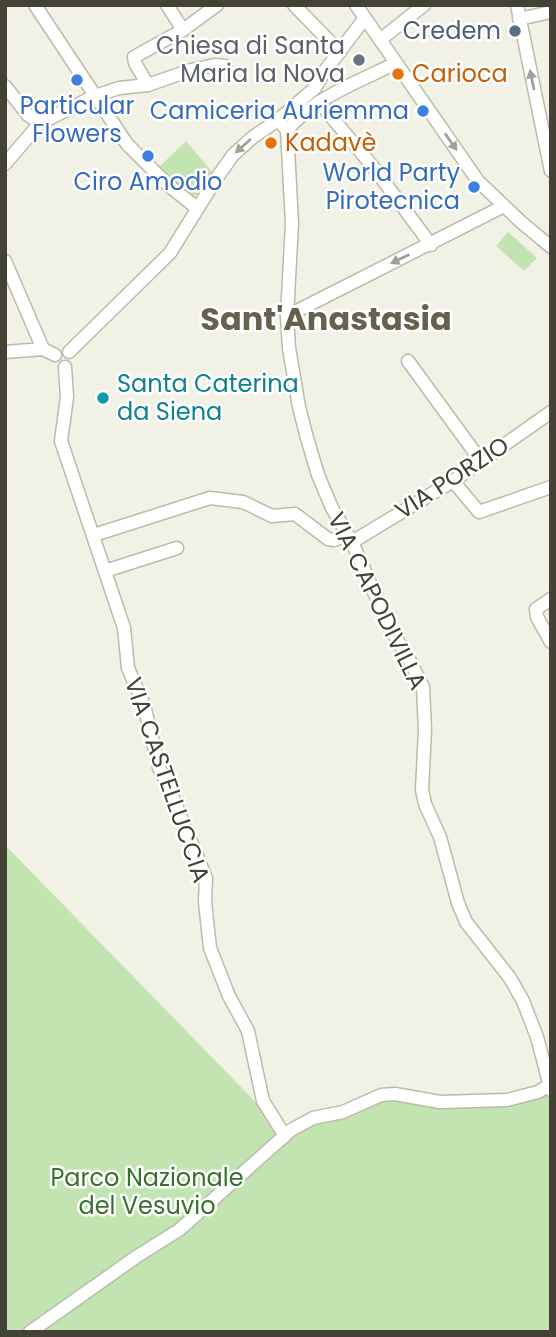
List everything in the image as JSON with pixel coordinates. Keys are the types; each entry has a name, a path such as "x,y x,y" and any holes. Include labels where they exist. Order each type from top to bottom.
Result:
{"street":[{"path":"35,5 135,152 168,185 197,208"},
{"path":"167,5 183,30"},
{"path":"148,85 134,57 183,30 217,5"},
{"path":"294,5 340,52"},
{"path":"356,5 478,181 551,247"},
{"path":"380,40 424,5"},
{"path":"517,5 551,171"},
{"path":"519,19 551,12"},
{"path":"5,352 69,352 170,253 216,179 240,148 315,88 365,18"},
{"path":"278,120 287,130 319,102 396,63"},
{"path":"5,164 40,123 95,96 119,88 148,85 191,70 215,65 225,66"},
{"path":"5,86 28,116 40,123"},
{"path":"319,102 362,152 431,245"},
{"name":"VIA CAPODIVILLA","path":"287,130 292,223 287,316 289,348 299,407 318,475 332,508 352,542 388,624 423,687 425,730 422,790 425,804 442,843 458,903 466,922 510,978 523,1001 537,1037 550,1087"},
{"path":"287,316 504,206"},
{"path":"5,261 55,363 65,367"},
{"name":"VIA CASTELLUCCIA","path":"69,352 71,362 65,367 66,418 61,441 124,628 128,668 144,705 159,768 206,878 205,902 210,948 234,1008 248,1031 263,1101 285,1136"},
{"path":"408,361 481,461"},
{"name":"VIA PORZIO","path":"352,542 453,481 551,412"},
{"path":"453,481 479,512 551,487"},
{"path":"94,535 210,498 243,502 272,516 295,514 328,539 345,536 352,542"},
{"path":"105,571 177,548"},
{"path":"551,599 536,609 537,617 551,642"},
{"path":"30,1332 179,1230 285,1136 313,1118 343,1112 381,1095 395,1094 440,1102 507,1100 550,1087"}],"green space":[{"path":"186,141 213,173 200,194 193,196 159,167"},
{"path":"508,232 537,258 524,271 496,246"},
{"name":"Parco Nazionale del Vesuvio","path":"5,845 278,1125 285,1128 380,1100 504,1096 551,1088 551,1332 5,1332"}],"place":[{"name":"Credem","path":"515,31"},
{"name":"Chiesa di Santa Maria la Nova","path":"359,60"},
{"name":"Carioca","path":"398,74"},
{"name":"Particular Flowers","path":"77,80"},
{"name":"Camiceria Auriemma","path":"423,111"},
{"name":"Kadavè","path":"271,143"},
{"name":"Ciro Amodio","path":"148,156"},
{"name":"World Party Pirotecnica","path":"474,187"},
{"name":"Santa Caterina da Siena","path":"103,398"}],"district":[{"name":"Sant'Anastasia","path":"326,319"}]}
